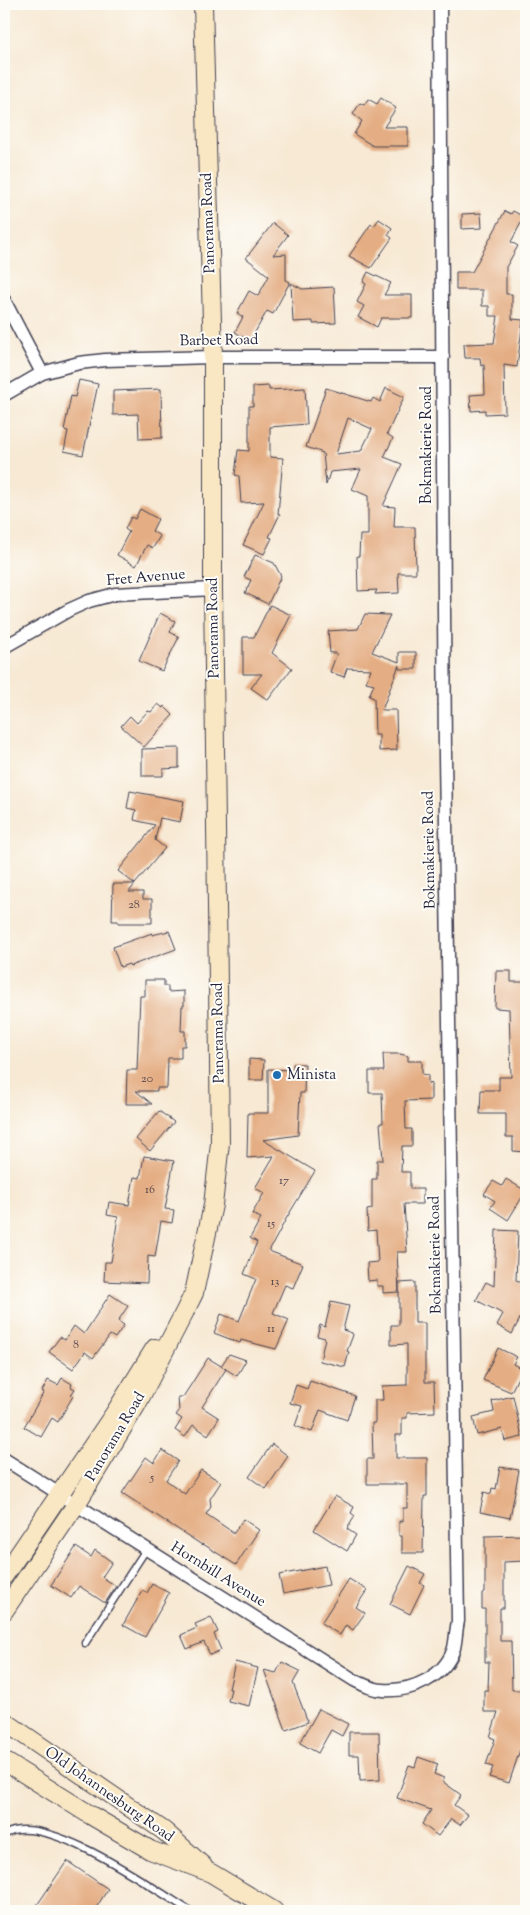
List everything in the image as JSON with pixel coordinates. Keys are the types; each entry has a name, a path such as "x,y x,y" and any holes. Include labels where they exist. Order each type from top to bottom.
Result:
{"street":[{"name":"Panorama Road","path":"4,1611 77,1503 137,1404 177,1330 194,1293 214,1205 220,1143 213,589 213,357 203,4"},
{"name":"Bokmakierie Road","path":"423,1683 441,1671 454,1649 458,1621 445,746 440,4"},
{"path":"4,300 42,373"},
{"name":"Barbet Road","path":"4,395 42,373 79,363 106,360 213,357 443,357"},
{"name":"Fret Avenue","path":"4,647 69,610 89,601 115,594 213,589"},
{"name":"Panorama Road","path":"4,1576 116,1411 168,1327 203,1251"},
{"name":"Hornbill Avenue","path":"5,1463 77,1503 368,1687 394,1690 423,1683"},
{"name":"Old Johannesburg Road","path":"4,1721 164,1831 210,1873"},
{"name":"Old Johannesburg Road","path":"6,1763 150,1850 210,1873 274,1911"}],"lane":[{"path":"85,1643 147,1548"},
{"path":"4,1835 16,1829 35,1830 85,1847 190,1911"}],"building":[{"path":"381,98 396,108 384,127 408,127 408,146 373,146 354,134 362,121 353,114 360,103 364,105 368,99 377,104"},
{"path":"505,211 511,214 513,211 524,217 511,242 518,246 506,267 506,294 512,294 512,319 523,320 517,367 504,365 505,413 485,414 485,410 471,411 470,395 485,394 484,365 481,366 480,358 465,358 464,344 494,343 498,316 489,316 489,306 482,306 482,290 456,290 456,272 472,272"},
{"path":"481,213 482,228 462,229 462,214"},
{"path":"379,219 392,228 388,235 392,238 371,268 349,256 371,224 374,226"},
{"path":"273,223 288,235 273,255 286,254 286,280 290,282 273,314 267,311 250,341 235,332 243,317 237,313 249,291 258,296 269,276 246,258"},
{"path":"368,272 391,283 384,295 412,295 412,318 381,318 377,327 358,317 364,306 357,302 366,284 363,282"},
{"path":"291,283 302,289 334,287 336,323 313,324 313,321 293,322"},
{"path":"79,380 98,384 83,455 64,451 68,431 64,430 71,396 75,397"},
{"path":"269,386 269,390 305,388 307,424 270,427 270,457 283,458 278,514 280,514 269,537 272,538 264,554 243,545 264,502 241,503 239,476 235,475 238,450 249,451 249,406 253,406 253,387"},
{"path":"326,388 371,402 373,398 380,402 386,388 404,397 387,434 393,438 384,457 402,464 383,506 395,507 394,527 415,527 416,573 398,573 399,593 375,594 377,590 358,591 357,556 359,556 360,535 368,535 368,496 352,489 361,469 330,472 326,485 323,453 306,447","holes":["348,418 372,429 361,451 336,454"]},
{"path":"161,389 162,438 139,439 138,414 113,415 113,391"},
{"path":"140,509 158,519 152,531 160,536 153,548 147,545 136,566 117,555 129,532 125,529 131,517 135,519"},
{"path":"255,555 274,563 281,576 268,604 245,593 251,580 244,577"},
{"path":"270,605 291,615 272,653 292,668 268,700 251,688 262,674 243,674 243,637 254,637"},
{"path":"160,613 175,621 170,632 179,637 162,671 139,661"},
{"path":"365,614 390,615 372,652 399,662 399,652 416,652 416,669 399,669 399,665 382,710 396,710 397,750 379,751 379,735 375,735 374,698 369,696 374,684 366,682 371,669 347,668 344,677 330,672 337,653 330,653 328,631 358,629"},
{"path":"158,704 163,708 164,706 173,715 144,747 121,726 130,716 137,723 148,711 151,712"},
{"path":"179,748 179,768 163,769 163,776 142,776 142,749"},
{"path":"130,791 184,801 180,822 160,818 155,840 165,848 135,884 118,871 155,825 134,820 136,810 127,808"},
{"path":"113,884 135,884 129,892 143,892 143,899 152,899 152,923 118,923 118,921 112,921"},
{"path":"169,931 176,949 130,966 129,964 120,967 113,947 152,933 152,935"},
{"path":"496,971 511,971 511,982 526,982 526,1152 513,1151 513,1137 506,1137 506,1114 480,1114 481,1090 499,1090 499,1077 511,1077 509,1009 495,1008"},
{"path":"145,980 164,980 164,986 168,986 168,992 184,991 181,1031 185,1031 185,1046 181,1046 181,1058 168,1058 167,1088 157,1088 157,1091 136,1091 152,1104 126,1104 127,1070 137,1070 140,996 145,996"},
{"path":"383,1054 400,1054 408,1056 408,1061 422,1061 422,1074 428,1075 428,1084 431,1083 431,1100 405,1101 406,1129 412,1129 412,1146 402,1146 401,1172 410,1172 410,1189 423,1189 423,1204 404,1204 407,1252 397,1252 399,1292 383,1293 383,1286 377,1286 377,1280 368,1281 367,1263 378,1262 376,1230 368,1231 367,1210 372,1209 372,1179 377,1179 377,1160 383,1160 380,1123 383,1123 382,1093 369,1093 369,1071 384,1071"},
{"path":"249,1059 264,1060 263,1080 249,1080"},
{"path":"293,1064 305,1064 304,1093 300,1093 298,1135 263,1140 315,1171 269,1251 303,1264 293,1288 285,1285 273,1313 289,1320 276,1349 241,1340 240,1343 214,1333 221,1314 239,1321 256,1279 244,1274 257,1242 250,1238 261,1218 252,1214 264,1193 255,1188 274,1156 247,1158 248,1113 268,1113 268,1069 293,1070"},
{"path":"159,1111 174,1122 150,1151 136,1139"},
{"path":"144,1156 174,1161 165,1209 174,1210 172,1223 161,1221 155,1257 148,1256 147,1283 104,1281 105,1262 111,1262 118,1217 107,1215 109,1202 129,1205 134,1177 140,1178"},
{"path":"506,1179 526,1191 508,1220 490,1208 495,1201 484,1194 493,1181 502,1186"},
{"path":"496,1230 518,1231 516,1280 526,1286 526,1307 512,1334 497,1325 503,1314 476,1300 486,1282 494,1286"},
{"path":"415,1282 415,1323 425,1323 425,1382 434,1382 435,1412 407,1413 407,1418 402,1418 402,1435 396,1435 396,1458 427,1458 427,1496 424,1496 423,1553 402,1553 402,1536 399,1536 399,1521 403,1522 403,1508 407,1508 407,1484 367,1484 367,1459 373,1459 372,1423 375,1423 375,1400 383,1400 382,1386 407,1385 407,1344 391,1345 391,1325 399,1325 399,1283"},
{"path":"110,1294 128,1306 118,1321 124,1325 115,1338 110,1335 93,1358 85,1352 73,1369 49,1352 60,1337 65,1340 74,1326 84,1334"},
{"path":"331,1302 349,1306 343,1330 353,1335 347,1351 349,1352 345,1367 320,1361 325,1338 317,1336 320,1325 325,1327"},
{"path":"498,1348 517,1357 513,1364 522,1369 511,1392 483,1380"},
{"path":"229,1354 246,1360 237,1376 221,1366"},
{"path":"208,1358 226,1369 202,1407 219,1418 208,1435 193,1425 185,1437 175,1430 182,1419 176,1415 179,1411 178,1397 183,1397"},
{"path":"62,1378 72,1384 71,1387 75,1389 71,1395 73,1396 58,1422 52,1418 41,1437 24,1427 44,1392 42,1391 48,1380 58,1385"},
{"path":"310,1381 355,1396 347,1420 320,1410 312,1432 295,1426 302,1406 290,1403 296,1385 307,1389"},
{"path":"513,1396 522,1437 505,1441 502,1429 477,1435 473,1417 494,1412 492,1401"},
{"path":"272,1444 288,1456 266,1489 249,1477"},
{"path":"162,1450 178,1461 166,1480 185,1494 201,1470 221,1482 210,1499 211,1507 206,1514 234,1533 243,1519 259,1530 236,1565 122,1493 146,1457 154,1463"},
{"path":"500,1467 519,1470 510,1518 480,1512 484,1492 491,1494 492,1488 496,1489"},
{"path":"335,1496 354,1507 351,1513 355,1516 347,1529 356,1535 347,1551 314,1530"},
{"path":"525,1535 525,1561 504,1562 504,1608 500,1608 500,1641 511,1641 512,1690 526,1690 526,1752 520,1750 509,1783 489,1777 493,1767 486,1765 495,1739 490,1737 498,1712 484,1712 484,1690 488,1690 489,1662 485,1662 485,1609 482,1609 482,1593 485,1592 485,1536"},
{"path":"76,1547 91,1557 95,1550 112,1562 102,1577 116,1586 105,1603 79,1586 71,1598 51,1585"},
{"path":"325,1566 329,1585 283,1594 279,1575"},
{"path":"409,1566 425,1574 420,1583 424,1585 410,1614 390,1604"},
{"path":"349,1579 367,1590 356,1607 365,1613 353,1630 346,1625 340,1635 321,1623"},
{"path":"152,1584 169,1593 145,1637 123,1625 142,1591 147,1593"},
{"path":"211,1617 218,1632 214,1634 221,1650 210,1655 204,1642 187,1649 181,1635 197,1628 195,1624"},
{"path":"235,1662 258,1668 249,1706 228,1701"},
{"path":"282,1662 300,1671 293,1683 308,1722 286,1730 264,1670 276,1673"},
{"path":"319,1709 348,1724 342,1736 331,1730 318,1753 300,1743"},
{"path":"349,1732 379,1732 380,1780 360,1781 359,1755 349,1755"},
{"path":"418,1757 438,1764 434,1774 444,1778 442,1781 461,1795 454,1805 468,1815 460,1825 451,1819 438,1836 422,1824 431,1810 397,1798 409,1765 415,1767"},
{"path":"67,1861 108,1889 94,1911 33,1911"}],"place":[{"name":"Minista","path":"277,1075"}]}
